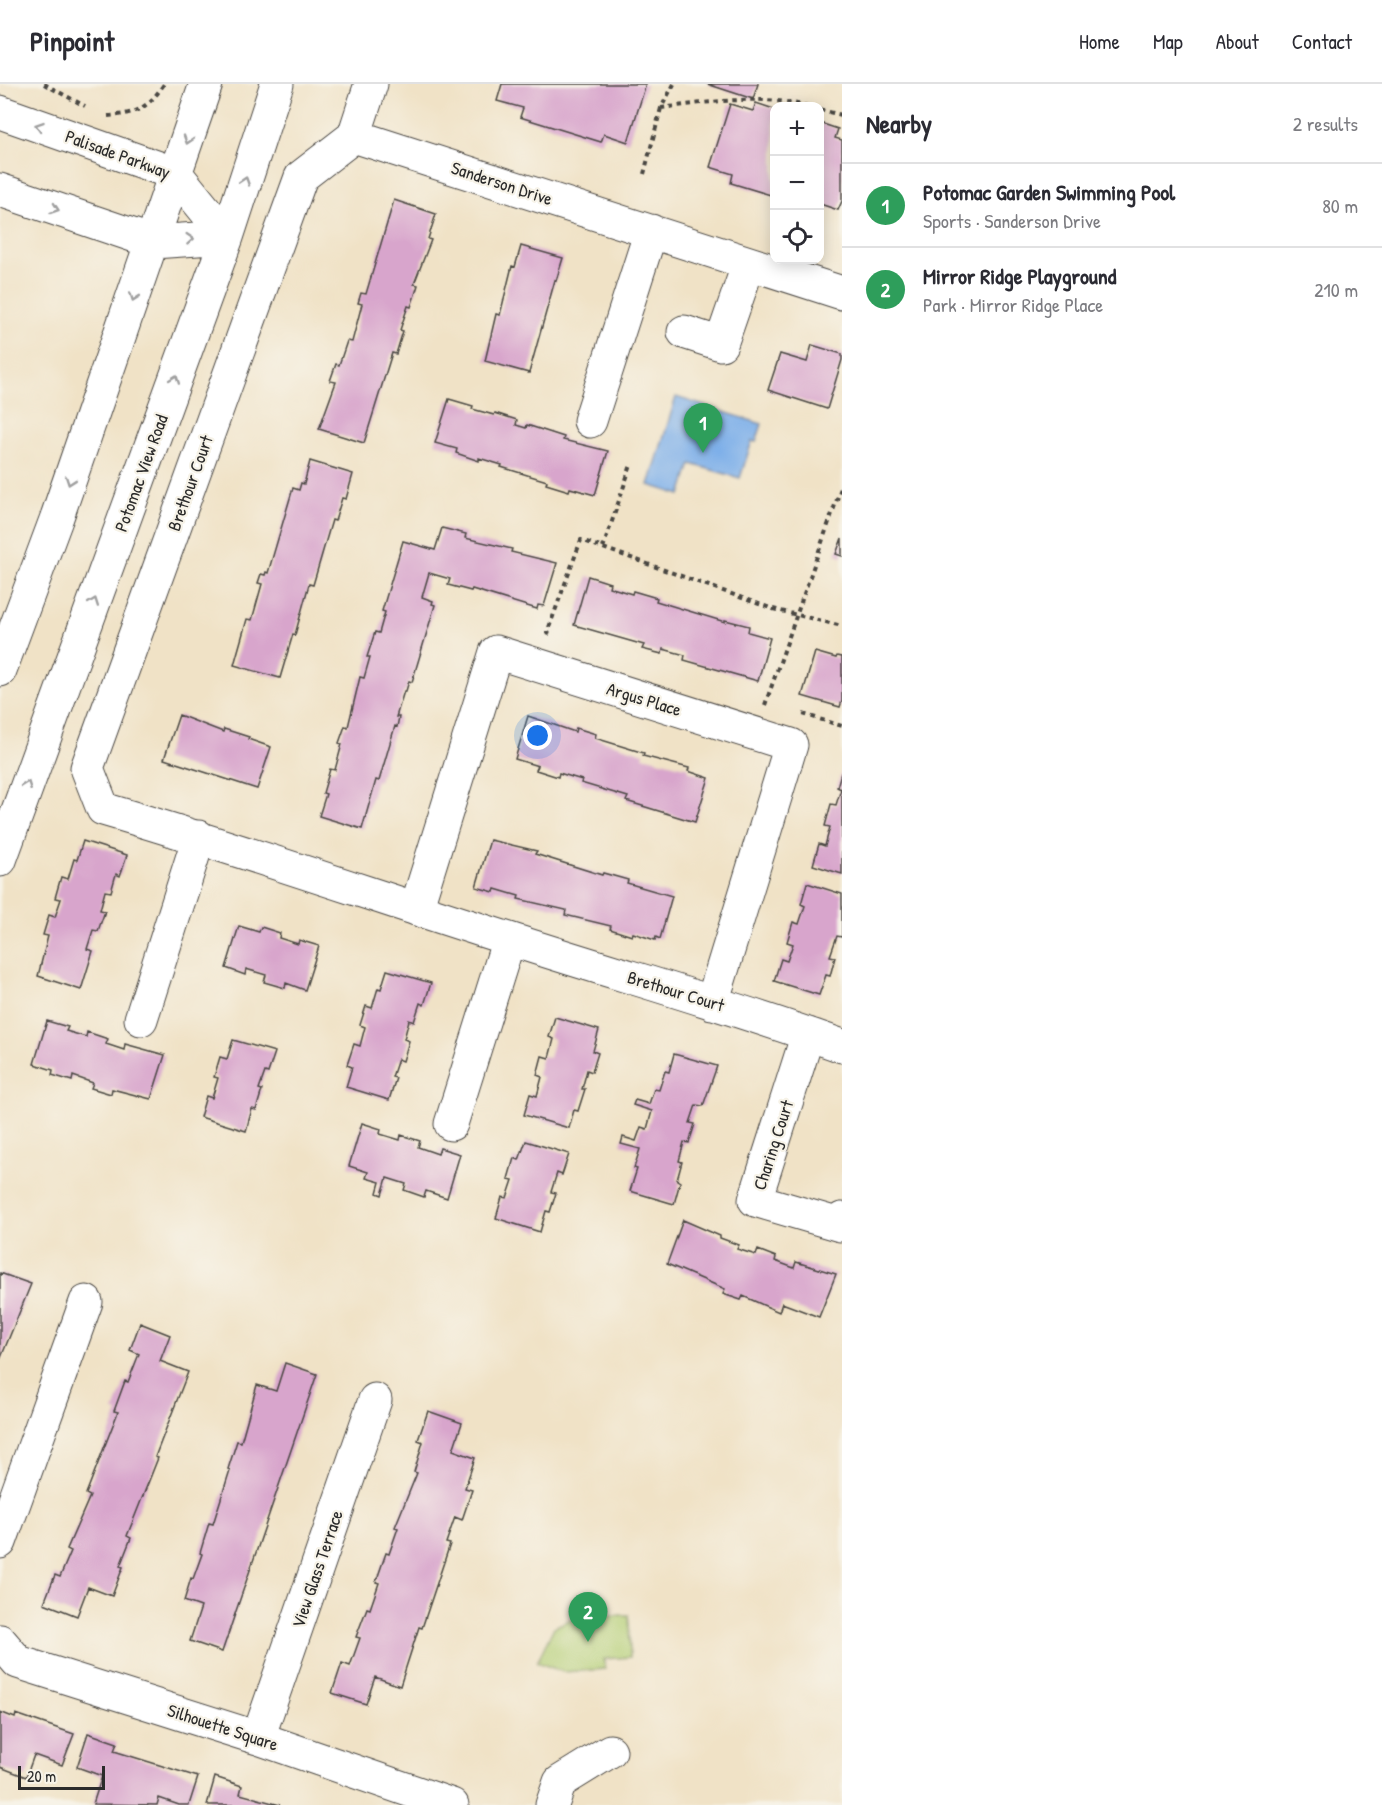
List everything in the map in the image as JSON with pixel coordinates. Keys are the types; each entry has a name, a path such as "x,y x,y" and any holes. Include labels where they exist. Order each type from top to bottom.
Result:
{"street":[{"path":"0,670 57,517 206,84"},
{"name":"Potomac View Road","path":"0,860 227,237 277,84"},
{"path":"354,136 371,84"},
{"name":"Palisade Parkway","path":"0,112 176,174 227,237"},
{"name":"Sanderson Drive","path":"354,136 842,293"},
{"name":"Brethour Court","path":"354,136 301,177 87,768 103,809 199,837 842,1046"},
{"path":"0,190 153,242 227,237"},
{"path":"590,421 651,231"},
{"path":"684,332 721,344 749,263"},
{"name":"Argus Place","path":"416,909 496,652 779,741 791,745 712,1003"},
{"path":"141,1019 199,837"},
{"path":"451,1124 508,939"},
{"name":"Charing Court","path":"808,1034 755,1200 840,1225 842,1219"},
{"path":"0,1542 86,1302"},
{"name":"View Glass Terrace","path":"258,1738 375,1400"},
{"name":"Silhouette Square","path":"0,1641 18,1662 258,1738 452,1805"},
{"path":"552,1805 560,1782 610,1751"}],"path":[{"path":"44,84 95,112"},
{"path":"106,116 123,115 139,110 153,100 164,84"},
{"path":"644,174 661,108 674,84"},
{"path":"661,108 728,100 790,102"},
{"path":"824,111 842,115"},
{"path":"603,548 632,465"},
{"path":"764,710 842,485"},
{"path":"548,633 581,540 797,616 842,626"}],"green space":[{"path":"629,1615 630,1657 604,1659 605,1669 563,1672 537,1662 554,1627 578,1616"}],"water":[{"path":"676,397 762,424 756,442 752,441 740,478 691,464 681,495 649,485"}],"building":[{"path":"502,84 646,84 628,142 604,134 601,142 520,117 523,108 497,101"},
{"path":"707,84 758,84 753,99"},
{"path":"756,103 770,108 770,195 731,183 733,174 710,167 730,104 753,111"},
{"path":"824,124 838,129 835,138 842,140 842,201 838,210 824,205"},
{"path":"394,200 436,214 428,239 431,240 414,284 418,285 411,307 408,306 400,330 403,331 396,354 392,353 364,443 319,429 336,382 330,381 336,364 339,365 347,341 352,342 362,304 358,303 361,293 366,294"},
{"path":"521,246 563,258 529,373 485,361 496,314 500,315 512,266 515,267"},
{"path":"812,345 842,354 827,409 768,390 780,354 807,362"},
{"path":"449,399 473,406 472,409 517,420 516,425 526,428 527,425 564,437 563,440 608,451 595,495 546,484 547,481 479,458 479,461 456,453 457,449 435,443"},
{"path":"310,461 353,474 346,499 342,498 335,521 332,520 313,585 309,584 280,678 234,665 247,619 252,620 262,584 258,583 261,574 268,573 293,488 299,490 301,483 304,484"},
{"path":"442,528 466,534 465,538 512,549 511,552 557,563 544,606 538,605 537,609 472,589 471,591 448,585 450,579 429,573 422,597 433,601 432,604 435,605 412,682 409,681 404,691 396,717 399,717 397,727 395,726 379,781 376,780 362,829 319,816 326,794 323,793 330,769 335,770 342,744 339,743 345,726 348,727 360,677 364,678 370,657 367,657 375,632 379,633 385,612 382,611 403,541 435,550"},
{"path":"842,538 842,556 836,554"},
{"path":"588,576 610,583 609,587 657,598 656,601 725,622 725,620 749,626 748,632 770,638 758,681 684,660 685,655 663,649 662,654 642,649 644,645 574,625"},
{"path":"815,652 836,658 837,656 842,657 840,707 802,696"},
{"path":"179,715 223,732 224,729 249,737 248,739 271,747 257,789 164,759"},
{"path":"528,716 575,732 576,728 596,734 595,738 644,753 643,756 689,768 688,771 709,778 695,822 626,801 628,797 581,783 582,780 559,773 558,777 536,770 538,766 515,759"},
{"path":"841,773 842,874 813,865 819,844 825,846 830,827 825,826 831,804 836,805 841,789 837,787"},
{"path":"490,840 537,851 535,854 602,875 603,873 628,880 627,883 672,896 660,939 656,937 655,940 633,933 632,936 610,929 611,926 565,915 566,910 518,899 519,896 495,889 494,892 476,887"},
{"path":"83,841 127,855 120,876 116,874 111,892 105,891 100,910 105,911 98,931 93,930 87,949 93,951 81,990 38,976 48,936 43,935 49,915 55,917 61,899 55,898 61,877 68,879"},
{"path":"807,883 842,894 842,937 837,936 830,956 835,957 830,976 826,975 819,995 774,981 781,959 787,961 793,944 787,942 793,922 799,924 805,906 801,904"},
{"path":"239,926 259,932 261,927 280,933 279,938 298,944 299,940 319,946 305,990 286,983 285,988 264,982 266,975 246,969 245,975 226,968"},
{"path":"387,970 431,983 424,1005 420,1003 414,1022 409,1020 404,1039 409,1041 403,1061 398,1059 392,1077 396,1078 389,1100 346,1087 352,1067 347,1065 354,1044 360,1046 365,1027 360,1025 366,1006 372,1008"},
{"path":"555,1017 599,1030 593,1051 598,1053 592,1072 587,1070 582,1089 585,1089 578,1111 574,1110 569,1128 524,1115 530,1094 537,1096 542,1077 537,1075 542,1056 549,1058 554,1039 549,1037"},
{"path":"47,1021 68,1027 66,1031 86,1037 87,1032 108,1039 106,1044 124,1050 125,1044 165,1055 151,1099 112,1089 111,1094 91,1088 93,1083 73,1076 72,1081 52,1075 53,1070 34,1064"},
{"path":"233,1040 275,1052 268,1073 265,1072 259,1089 262,1090 256,1110 252,1109 246,1131 200,1117 206,1096 212,1098 218,1078 214,1077 220,1057 227,1059"},
{"path":"674,1054 717,1066 703,1106 696,1105 690,1123 695,1124 689,1143 684,1142 677,1180 680,1182 674,1204 630,1191 640,1149 621,1144 623,1137 636,1141 641,1127 647,1129 652,1111 633,1105 635,1100 649,1104 654,1089 659,1090 665,1071 669,1072"},
{"path":"362,1123 381,1129 380,1134 400,1140 401,1135 420,1141 418,1147 438,1154 440,1148 460,1154 447,1198 426,1191 424,1197 404,1190 406,1184 387,1178 382,1195 377,1193 380,1182 366,1178 368,1172 349,1166"},
{"path":"526,1141 569,1154 562,1175 557,1173 551,1192 556,1193 550,1212 546,1211 540,1232 496,1218 502,1197 507,1198 513,1180 508,1179 514,1158 519,1160"},
{"path":"683,1220 739,1245 737,1249 756,1255 758,1250 776,1257 775,1261 794,1268 796,1262 836,1274 819,1317 782,1303 779,1312 743,1296 741,1300 723,1294 725,1289 667,1264"},
{"path":"0,1273 31,1284 0,1360"},
{"path":"140,1323 170,1335 160,1361 188,1372 155,1457 158,1458 127,1536 131,1538 112,1596 88,1587 77,1616 44,1603 55,1575 60,1577 71,1551 67,1549 90,1496 86,1494 118,1412 114,1411 125,1381 128,1382 139,1354 130,1350"},
{"path":"285,1363 317,1374 222,1652 190,1641 201,1607 184,1601 202,1554 200,1553 209,1523 213,1524 237,1441 241,1442 257,1385 276,1391"},
{"path":"428,1411 462,1423 453,1450 475,1458 465,1488 472,1490 462,1520 455,1517 446,1543 450,1544 400,1686 375,1677 366,1704 332,1693 342,1663 350,1666 360,1638 356,1637 367,1608 370,1609 386,1553 389,1554 398,1528 395,1527 417,1473 414,1472 423,1442 418,1440"},
{"path":"0,1712 15,1718 16,1714 74,1734 62,1765 34,1755 26,1777 0,1767"},
{"path":"88,1733 117,1743 114,1751 198,1777 189,1805 179,1805 159,1798 157,1805 93,1804 102,1776 77,1767"},
{"path":"215,1777 242,1786 240,1794 280,1805 207,1805"}],"place":[{"name":"Potomac Garden Swimming Pool","path":"703,453"},
{"name":"Mirror Ridge Playground","path":"588,1642"}]}
